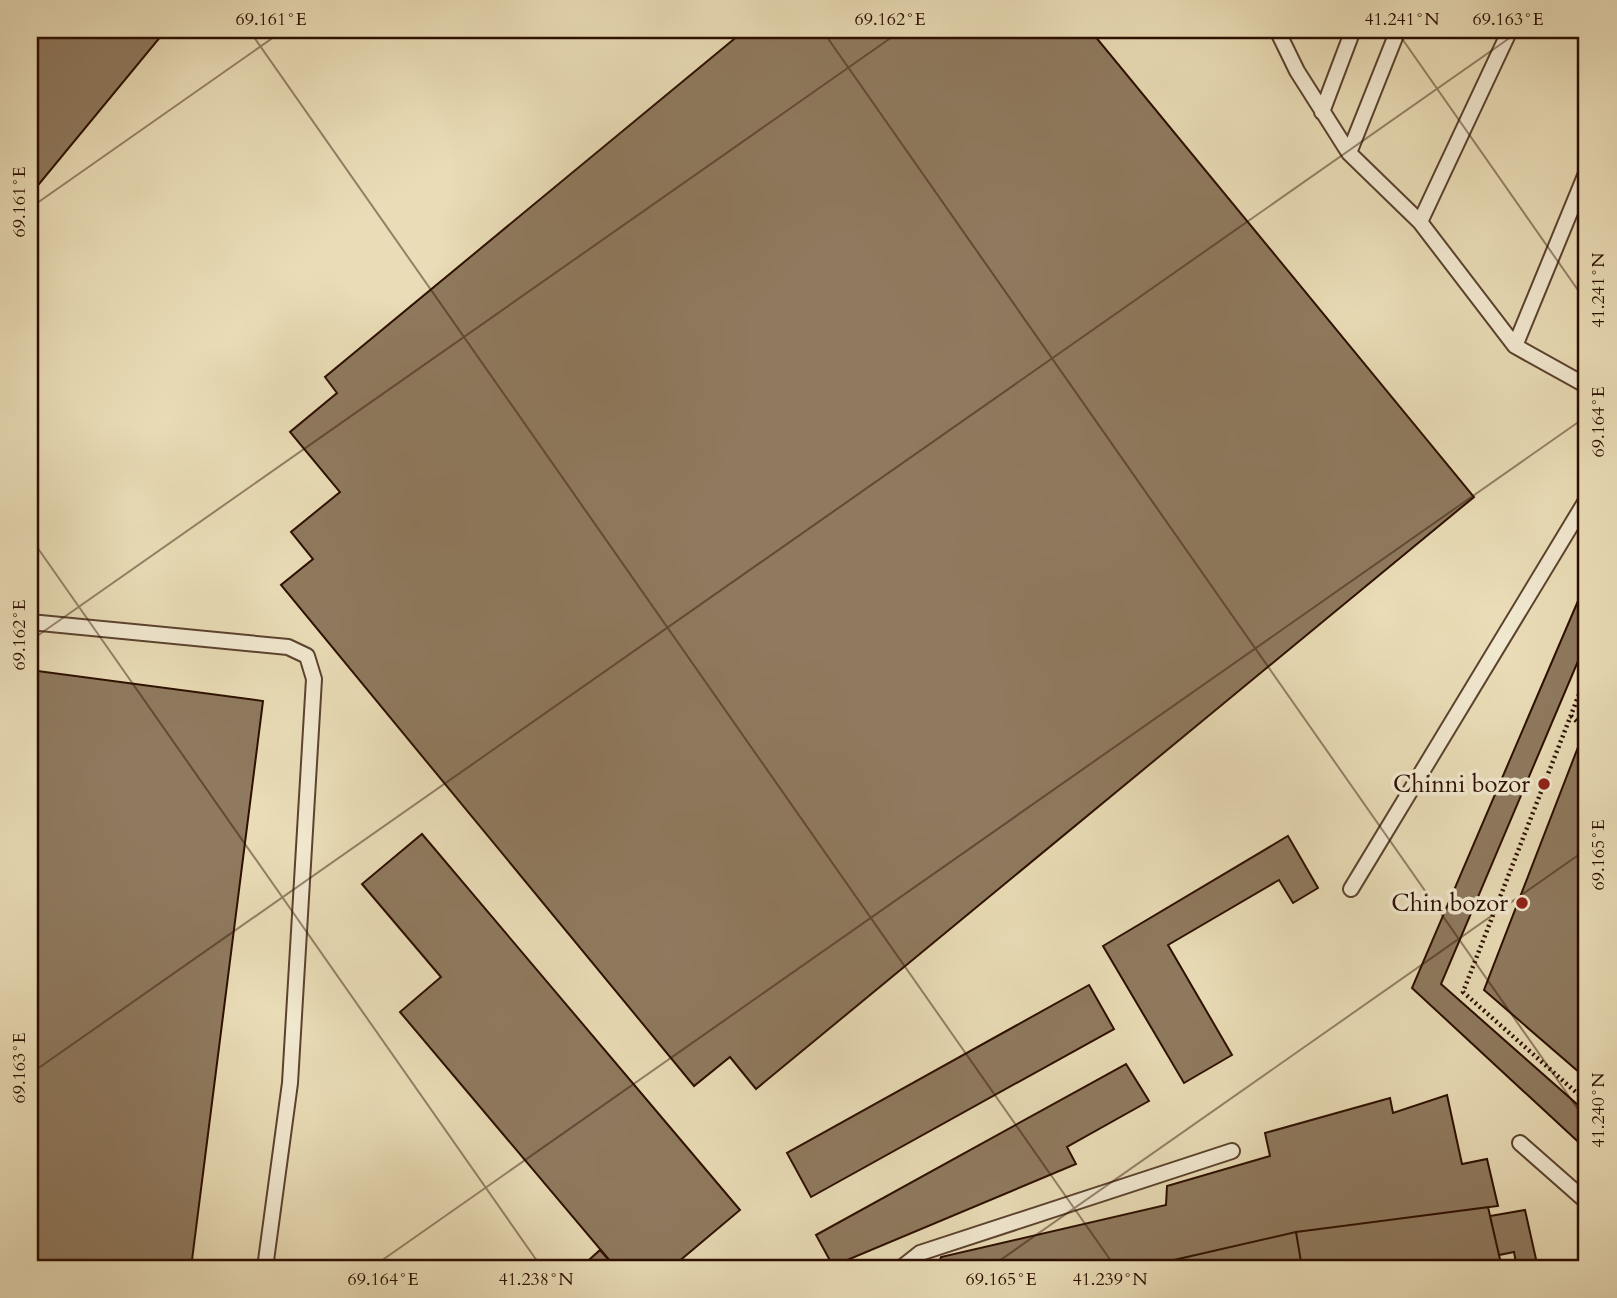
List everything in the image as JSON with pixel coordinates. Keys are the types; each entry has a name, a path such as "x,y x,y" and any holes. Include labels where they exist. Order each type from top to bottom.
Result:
{"lane":[{"path":"1277,30 1297,71 1349,153 1420,222 1515,346 1587,386"},
{"path":"1322,112 1353,30"},
{"path":"1349,153 1398,30"},
{"path":"1420,222 1510,30"},
{"path":"1515,346 1587,171"},
{"path":"1352,889 1587,499"},
{"path":"30,622 288,647 307,656 314,679 290,1083 265,1268"},
{"path":"1520,1143 1587,1202"},
{"path":"901,1268 920,1253 1232,1151"}],"path":[{"path":"1587,674 1463,992 1587,1102"},
{"path":"1571,716 1585,729"}],"building":[{"path":"30,30 166,30 30,195"},
{"path":"745,30 1090,30 1474,497 756,1089 730,1057 694,1086 281,585 313,559 291,532 340,492 290,432 337,393 325,377"},
{"path":"1587,580 1587,640 1441,984 1587,1113 1587,1150 1412,988"},
{"path":"30,670 263,701 191,1268 30,1268"},
{"path":"1587,724 1587,1079 1484,990"},
{"path":"422,834 740,1210 671,1268 616,1268 400,1012 441,977 362,884"},
{"path":"1288,836 1318,888 1293,903 1279,880 1168,945 1232,1055 1184,1083 1103,946"},
{"path":"1089,985 1114,1029 811,1197 787,1153"},
{"path":"1126,1064 1149,1101 1067,1147 1076,1164 833,1266 816,1235"},
{"path":"1447,1095 1462,1164 1487,1159 1498,1206 1296,1232 1139,1268 937,1268 941,1257 1166,1205 1167,1186 1270,1156 1265,1133 1390,1098 1393,1113"},
{"path":"1488,1207 1502,1268 1302,1268 1296,1232"},
{"path":"1525,1210 1538,1268 1517,1268 1514,1252 1499,1255 1490,1216"},
{"path":"1296,1232 1302,1268 1139,1268"},
{"path":"600,1250 616,1268 580,1268"}],"place":[{"name":"Chinni bozor","path":"1544,784"},
{"name":"Chin bozor","path":"1522,903"}]}
